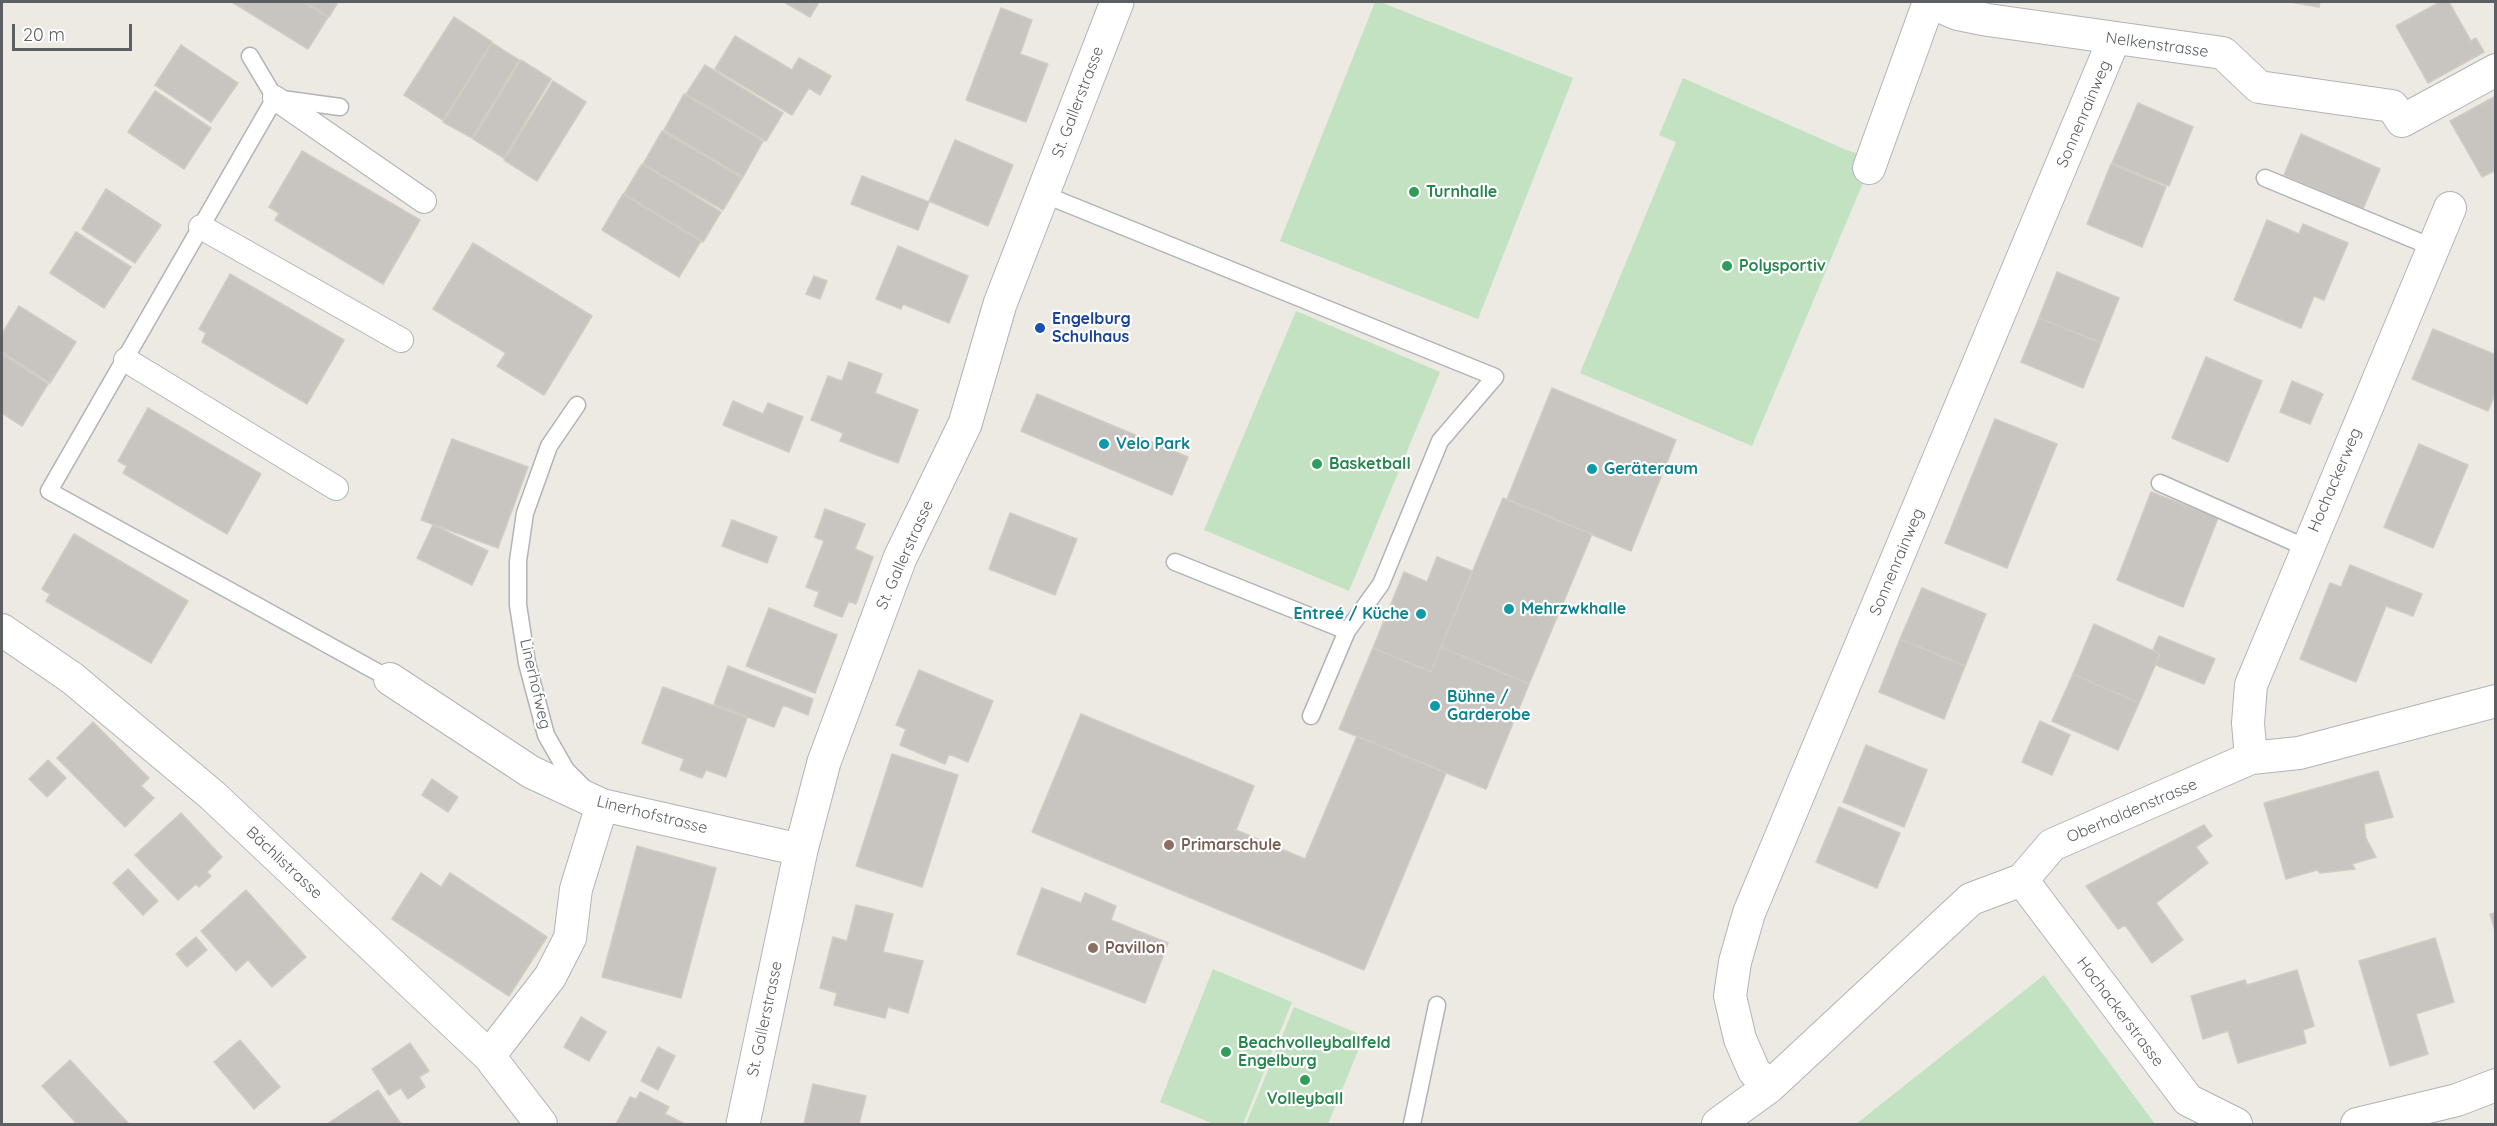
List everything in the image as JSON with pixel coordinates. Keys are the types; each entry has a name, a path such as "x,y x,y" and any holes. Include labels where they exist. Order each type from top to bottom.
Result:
{"street":[{"name":"St. Gallerstrasse","path":"743,1125 801,850 824,762 900,558 966,424 1000,304 1117,2"},
{"name":"Nelkenstrasse","path":"1869,168 1929,2 1958,14 1988,20 2223,53 2259,87 2392,106 2402,121 2496,70"},
{"name":"Sonnenrainweg","path":"1769,1087 1754,1071 1740,1039 1730,996 1735,962 1749,913 2114,39"},
{"path":"275,98 424,201"},
{"name":"Hochackerweg","path":"2251,758 2248,723 2252,685 2450,208"},
{"path":"201,227 401,340"},
{"path":"126,360 336,488"},
{"name":"Bächlistrasse","path":"2,630 72,678 212,795 489,1056 541,1125"},
{"name":"Linerhofstrasse","path":"390,679 531,772 602,805 801,850"},
{"name":"Oberhaldenstrasse","path":"1718,1125 1769,1087 1971,899 2022,880 2052,845 2251,758 2299,753 2496,701"},
{"path":"489,1056 550,977 570,938 576,889 602,805"},
{"name":"Hochackerstrasse","path":"2022,880 2188,1100 2236,1125"},
{"path":"2357,1125 2457,1100 2496,1085"}],"lane":[{"path":"250,56 275,98"},
{"path":"275,98 340,107"},
{"path":"275,98 49,491 390,679"},
{"path":"2265,178 2432,247"},
{"path":"1043,194 1495,377 1440,441 1381,584 1347,631 1311,716"},
{"name":"Linerhofweg","path":"577,405 549,446 525,513 518,561 518,605 527,663 546,735 566,770 602,805"},
{"path":"2160,483 2307,548"},
{"path":"1175,562 1347,631"},
{"path":"1412,1125 1437,1005"}],"green space":[{"name":"Turnhalle","path":"1375,2 1573,78 1478,319 1280,241"},
{"name":"Polysportiv","path":"1683,78 1844,149 1873,159 1752,446 1580,373 1676,142 1659,135"},
{"name":"Basketball","path":"1296,311 1440,372 1349,591 1204,530"},
{"name":"Beachvolleyballfeld Engelburg","path":"1213,969 1292,1002 1243,1124 1214,1124 1160,1102"},
{"path":"2044,975 2155,1124 1856,1124"},
{"name":"Volleyball","path":"1294,1007 1364,1036 1328,1124 1246,1124"}],"building":[{"path":"232,2 303,2 328,17 308,49"},
{"path":"304,2 338,2 329,17"},
{"path":"784,2 819,2 810,17"},
{"path":"2290,2 2320,2 2319,7"},
{"path":"2440,2 2449,2 2471,41 2476,38 2484,52 2428,83 2396,26"},
{"path":"1001,8 1032,20 1020,54 1048,64 1026,122 966,100"},
{"path":"454,17 492,42 443,120 404,95"},
{"path":"735,36 792,70 799,58 831,76 820,95 809,88 792,115 715,69"},
{"path":"492,43 519,60 472,138 443,122"},
{"path":"181,45 238,83 211,122 155,85"},
{"path":"521,60 551,79 504,158 473,139"},
{"path":"705,65 783,113 766,141 686,94"},
{"path":"553,81 586,102 537,181 504,160"},
{"path":"155,91 211,128 184,169 128,132"},
{"path":"684,94 763,141 743,177 664,130"},
{"path":"2496,96 2496,170 2482,177 2450,121"},
{"path":"2138,103 2193,127 2169,186 2112,163"},
{"path":"662,131 742,178 723,210 643,164"},
{"path":"2301,134 2380,169 2363,209 2284,175"},
{"path":"955,140 1013,165 988,226 929,201"},
{"path":"302,151 420,220 383,284 275,220 279,213 269,207"},
{"path":"642,164 721,212 703,242 624,194"},
{"path":"2111,164 2166,187 2142,247 2087,224"},
{"path":"862,176 929,202 918,230 851,204"},
{"path":"106,189 161,225 135,263 82,229"},
{"path":"623,194 701,241 679,277 602,230"},
{"path":"2267,220 2299,234 2303,224 2348,243 2324,300 2314,296 2301,328 2234,300"},
{"path":"76,232 131,267 104,308 50,273"},
{"path":"473,243 592,316 544,395 497,366 506,353 433,309"},
{"path":"898,246 968,276 949,323 903,304 901,309 876,299"},
{"path":"2057,272 2119,298 2101,343 2039,318"},
{"path":"230,274 344,340 307,404 202,342 206,333 199,329"},
{"path":"814,276 827,281 820,299 806,294"},
{"path":"19,306 76,342 50,383 2,352 2,334"},
{"path":"2039,318 2101,343 2083,388 2021,362"},
{"path":"2433,329 2496,355 2496,392 2488,411 2412,379"},
{"path":"2,354 48,384 22,426 2,413"},
{"path":"2206,357 2262,381 2228,462 2172,438"},
{"path":"849,362 882,374 875,393 918,410 898,463 840,441 843,433 811,420 828,376 842,381"},
{"path":"2292,381 2323,394 2310,424 2280,412"},
{"name":"Geräteraum","path":"1552,388 1676,440 1631,551 1507,499"},
{"name":"Velo Park","path":"1037,394 1188,457 1172,495 1021,431"},
{"path":"733,401 763,414 768,403 803,417 789,452 723,425"},
{"path":"148,408 261,474 227,534 123,473 127,466 118,461"},
{"path":"1995,419 2057,444 2007,568 1945,543"},
{"path":"452,439 528,467 498,548 421,520"},
{"path":"2419,444 2468,465 2433,548 2384,527"},
{"path":"2151,492 2218,518 2183,607 2117,580"},
{"name":"Mehrzwkhalle","path":"1503,498 1592,534 1529,684 1441,647"},
{"path":"825,509 865,524 855,549 873,557 856,604 849,601 842,617 814,606 819,592 806,587 824,541 815,537"},
{"path":"1010,513 1077,539 1055,595 989,569"},
{"path":"732,520 777,537 767,563 722,546"},
{"path":"433,525 488,551 472,585 417,558"},
{"path":"74,534 188,601 151,663 46,601 50,594 42,589"},
{"name":"Entreé / Küche","path":"1437,557 1472,571 1431,672 1373,648 1404,572 1427,582"},
{"path":"2350,565 2422,594 2413,616 2386,606 2356,682 2300,659 2330,583 2341,587"},
{"path":"1922,588 1986,614 1965,666 1900,639"},
{"path":"769,608 837,635 815,693 746,666"},
{"path":"2094,624 2160,654 2139,703 2073,674"},
{"path":"2159,636 2215,659 2204,684 2156,665 2160,654 2153,650"},
{"path":"1900,639 1965,666 1944,719 1879,692"},
{"name":"Bühne / Garderobe","path":"1441,647 1529,684 1486,789 1339,729 1373,648 1431,672"},
{"path":"728,666 813,699 808,715 783,705 774,727 714,704"},
{"path":"919,670 993,701 968,762 949,754 945,764 900,745 906,729 896,725"},
{"path":"2073,674 2139,703 2118,750 2052,721"},
{"path":"663,687 747,718 726,777 706,770 702,778 680,770 684,759 642,743"},
{"name":"Primarschule","path":"1081,714 1254,786 1236,830 1305,859 1357,736 1446,773 1364,970 1032,832"},
{"path":"2040,721 2070,735 2052,775 2022,762"},
{"path":"93,722 149,778 141,786 154,798 125,827 57,758"},
{"path":"1866,745 1927,770 1904,827 1843,802"},
{"path":"892,754 958,775 922,887 856,866"},
{"path":"48,760 66,778 47,797 29,779"},
{"path":"2378,771 2393,817 2364,824 2366,838 2376,857 2352,864 2355,869 2320,873 2317,870 2286,879 2264,803"},
{"path":"432,779 458,797 448,812 422,795"},
{"path":"1839,807 1900,833 1877,888 1816,862"},
{"path":"181,813 222,857 207,872 211,876 199,887 196,884 178,900 135,855"},
{"path":"2204,825 2212,836 2196,847 2208,863 2156,903 2183,940 2152,963 2125,925 2118,929 2086,886"},
{"path":"637,846 716,868 681,998 602,977"},
{"path":"128,869 158,901 143,915 113,883"},
{"path":"421,873 441,887 450,873 547,937 509,996 392,919"},
{"name":"Pavillon","path":"1042,888 1081,903 1085,893 1116,906 1111,920 1168,943 1145,1003 1017,954"},
{"path":"246,890 306,957 272,987 248,960 236,971 201,931"},
{"path":"856,905 893,914 883,952 923,961 908,1013 888,1007 885,1018 834,1005 837,993 820,988 833,937 847,941"},
{"path":"2496,913 2496,934 2490,914"},
{"path":"196,937 207,950 187,967 176,954"},
{"path":"2435,938 2454,1002 2416,1014 2428,1054 2390,1066 2359,961"},
{"path":"2297,970 2314,1026 2303,1030 2306,1043 2238,1063 2228,1031 2203,1039 2191,996 2245,980 2247,985"},
{"path":"581,1017 606,1032 589,1061 564,1047"},
{"path":"240,1040 280,1087 254,1109 214,1062"},
{"path":"410,1043 429,1071 419,1077 425,1087 408,1099 401,1088 389,1095 372,1069"},
{"path":"658,1047 675,1056 658,1090 641,1081"},
{"path":"70,1060 129,1124 77,1124 42,1086"},
{"path":"813,1084 866,1096 859,1124 804,1124"},
{"path":"378,1090 401,1124 327,1124"},
{"path":"640,1092 669,1107 665,1114 685,1124 616,1124 630,1097 636,1099"}],"place":[{"name":"Turnhalle","path":"1414,192"},
{"name":"Polysportiv","path":"1727,266"},
{"name":"Engelburg Schulhaus","path":"1040,328"},
{"name":"Velo Park","path":"1104,444"},
{"name":"Basketball","path":"1317,464"},
{"name":"Geräteraum","path":"1592,469"},
{"name":"Mehrzwkhalle","path":"1509,609"},
{"name":"Entreé / Küche","path":"1421,614"},
{"name":"Bühne / Garderobe","path":"1435,706"},
{"name":"Primarschule","path":"1169,845"},
{"name":"Pavillon","path":"1093,948"},
{"name":"Beachvolleyballfeld Engelburg","path":"1226,1052"},
{"name":"Volleyball","path":"1305,1080"}]}
